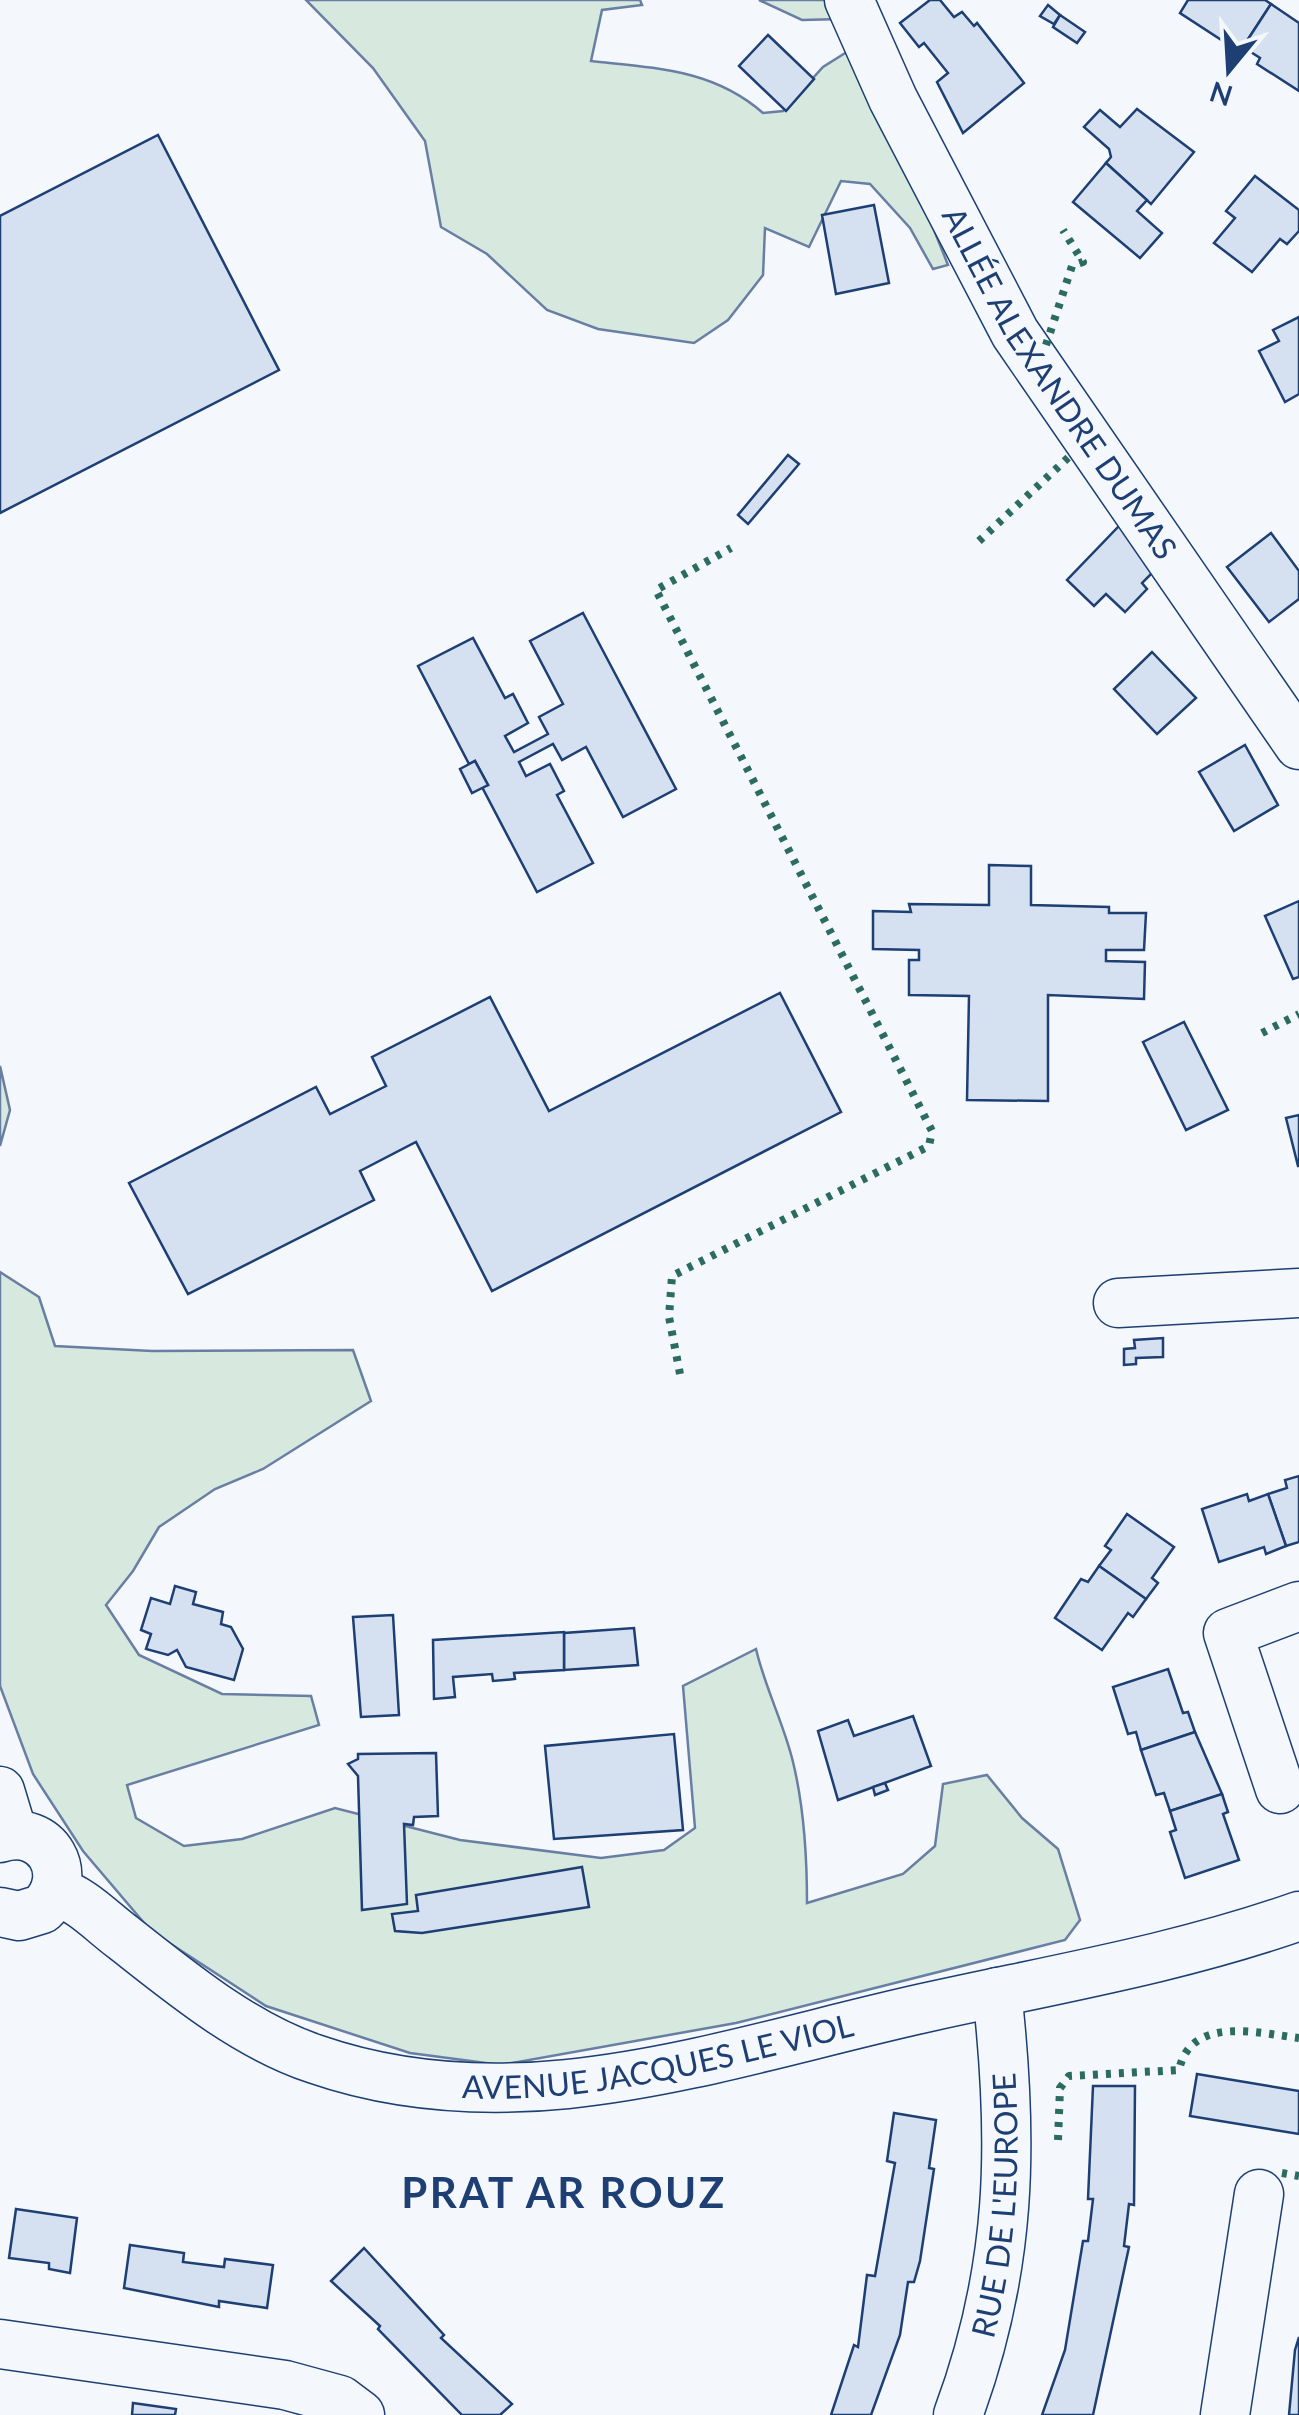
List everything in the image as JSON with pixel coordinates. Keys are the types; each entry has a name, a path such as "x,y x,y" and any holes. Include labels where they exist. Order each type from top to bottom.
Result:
{"street":[{"name":"ALLÉE ALEXANDRE DUMAS","path":"848,0 886,86 1015,333 1299,746"},
{"path":"1118,1302 1299,1294"},
{"path":"1280,1789 1228,1633 1299,1606"},
{"path":"0,1912 31,1914 56,1891 58,1868 48,1847 4,1821"},
{"name":"AVENUE JACQUES LE VIOL","path":"56,1891 84,1905 202,1996 279,2044 355,2072 440,2088 506,2091 582,2083 713,2058 1194,1950 1299,1916"},
{"name":"RUE DE L'EUROPE","path":"958,2415 982,2346 1004,2240 1010,2131 996,1992"},
{"path":"1225,2415 1259,2194"},
{"path":"0,2344 259,2398 340,2400 360,2415"}],"shaded area":[{"path":"306,0 640,0 642,5 602,10 591,61 660,69 703,79 744,98 763,113 783,111 823,67 850,50 904,155 948,265 933,269 910,228 870,184 841,181 809,247 765,228 763,275 728,320 694,343 598,329 547,310 487,254 441,227 425,141 373,68"},
{"path":"759,0 846,0 841,19 802,20"},
{"path":"0,1066 10,1110 0,1146"},
{"path":"0,1272 39,1297 55,1346 152,1351 353,1350 371,1401 263,1469 215,1489 159,1527 133,1571 106,1605 139,1655 222,1694 311,1696 319,1725 127,1785 136,1818 184,1846 242,1839 335,1808 460,1840 601,1858 664,1850 695,1828 683,1686 756,1649 797,1779 807,1903 903,1874 935,1846 943,1784 987,1775 1022,1818 1058,1849 1080,1920 1065,1940 736,2023 501,2065 410,2053 266,2006 151,1931 83,1851 33,1774 0,1686"}],"building":[{"path":"930,0 940,0 954,17 962,12 974,26 977,23 1024,83 963,133 937,82 948,73 924,43 919,47 900,23"},
{"path":"1188,0 1265,0 1271,4 1243,47 1227,36 1223,41 1180,13"},
{"path":"1271,4 1299,23 1299,91 1257,64 1260,58 1243,47"},
{"path":"1048,5 1060,15 1054,24 1040,16"},
{"path":"1060,15 1085,32 1077,43 1053,27"},
{"path":"768,35 814,79 786,111 739,66"},
{"path":"1137,109 1194,152 1151,204 1106,163 1111,157 1109,149 1084,127 1100,110 1120,127"},
{"path":"158,135 279,370 0,513 0,216"},
{"path":"1106,163 1147,200 1137,211 1162,233 1140,258 1073,202"},
{"path":"1255,176 1299,210 1299,231 1287,244 1280,239 1252,272 1214,243 1235,218 1226,211"},
{"path":"874,205 889,283 836,294 822,215"},
{"path":"1299,317 1299,394 1285,402 1259,351 1279,341 1273,330"},
{"path":"788,455 799,464 748,524 738,515"},
{"path":"1119,526 1160,565 1142,583 1147,589 1125,612 1106,594 1094,606 1067,580"},
{"path":"1271,533 1299,571 1299,599 1269,622 1227,567"},
{"path":"583,613 676,789 623,817 586,747 562,760 553,744 519,762 526,776 550,764 564,791 557,795 593,863 537,892 482,787 488,785 475,761 469,764 418,666 473,638 505,698 513,694 528,723 505,736 514,752 548,734 539,717 563,704 530,641"},
{"path":"1152,652 1196,698 1157,734 1114,689"},
{"path":"1245,745 1278,805 1234,831 1199,772"},
{"path":"475,761 488,785 472,793 460,769"},
{"path":"989,865 1031,866 1031,905 1109,907 1109,913 1146,913 1144,950 1106,950 1106,961 1145,962 1144,999 1048,995 1048,1101 967,1100 969,996 909,995 909,960 919,960 919,950 873,949 873,911 911,912 909,904 989,905"},
{"path":"1299,901 1299,977 1293,979 1265,916"},
{"path":"780,993 841,1112 492,1291 416,1142 360,1171 374,1200 188,1294 129,1183 316,1087 330,1114 386,1086 372,1057 490,997 549,1111"},
{"path":"1184,1022 1228,1110 1186,1130 1143,1042"},
{"path":"1299,1115 1299,1166 1298,1166 1286,1118"},
{"path":"1163,1338 1163,1357 1136,1358 1136,1364 1124,1365 1124,1349 1135,1348 1134,1340"},
{"path":"1299,1476 1299,1542 1286,1546 1268,1494 1287,1488 1285,1480"},
{"path":"1247,1494 1249,1501 1268,1494 1286,1546 1266,1554 1264,1547 1219,1562 1202,1509"},
{"path":"1127,1514 1174,1547 1152,1578 1158,1583 1146,1599 1099,1566 1111,1550 1105,1546"},
{"path":"1099,1566 1146,1599 1133,1617 1128,1613 1102,1650 1055,1618 1081,1579 1088,1582"},
{"path":"175,1586 196,1592 193,1604 223,1612 221,1624 231,1627 243,1649 234,1680 186,1667 177,1650 168,1655 146,1649 151,1634 141,1630 151,1598 170,1604"},
{"path":"393,1615 399,1715 361,1717 353,1617"},
{"path":"634,1628 638,1665 564,1670 564,1633"},
{"path":"564,1632 564,1670 514,1673 515,1679 493,1681 492,1674 453,1677 455,1697 434,1699 433,1640"},
{"path":"1168,1669 1183,1713 1188,1712 1195,1732 1141,1750 1136,1732 1128,1734 1113,1687"},
{"path":"913,1716 931,1766 838,1800 818,1731 848,1720 854,1736"},
{"path":"1195,1732 1222,1794 1170,1811 1164,1793 1156,1795 1141,1750"},
{"path":"674,1734 683,1830 554,1839 545,1746"},
{"path":"436,1753 438,1816 414,1817 413,1825 404,1824 407,1904 362,1910 358,1776 348,1764 358,1759 358,1754"},
{"path":"885,1783 888,1790 875,1795 873,1787"},
{"path":"1222,1794 1228,1812 1223,1814 1239,1860 1185,1878 1170,1832 1176,1830 1170,1811"},
{"path":"582,1867 589,1907 422,1933 395,1931 392,1914 418,1911 416,1895"},
{"path":"1197,2074 1299,2091 1299,2134 1190,2116"},
{"path":"1093,2086 1135,2086 1134,2205 1129,2204 1124,2246 1129,2247 1093,2415 1042,2415 1065,2350 1083,2241 1088,2241 1093,2199 1088,2199"},
{"path":"894,2113 936,2120 929,2168 934,2169 920,2261 914,2282 908,2282 900,2335 871,2415 831,2415 854,2345 858,2347 867,2275 875,2276 895,2163 887,2161"},
{"path":"16,2209 77,2218 70,2273 49,2269 49,2263 9,2258"},
{"path":"130,2245 184,2253 183,2262 224,2267 225,2259 273,2265 267,2308 219,2301 219,2307 124,2288"},
{"path":"364,2248 444,2335 441,2338 512,2404 500,2415 462,2415 378,2329 380,2326 331,2281"},
{"path":"1299,2337 1299,2415 1289,2415 1295,2350"},
{"path":"133,2403 176,2409 175,2415 132,2415"}],"hedge":[{"path":"1046,345 1072,266 1083,262 1063,230"},
{"path":"979,541 1071,455"},
{"path":"680,1374 669,1317 672,1276 929,1146 932,1131 656,590 731,548"},
{"path":"1262,1033 1299,1014"},
{"path":"1058,2140 1060,2088 1069,2076 1179,2070 1186,2053 1211,2034 1246,2031 1299,2038"},
{"path":"1282,2173 1299,2176"}],"district":[{"name":"PRAT AR ROUZ","path":"564,2193"}]}
